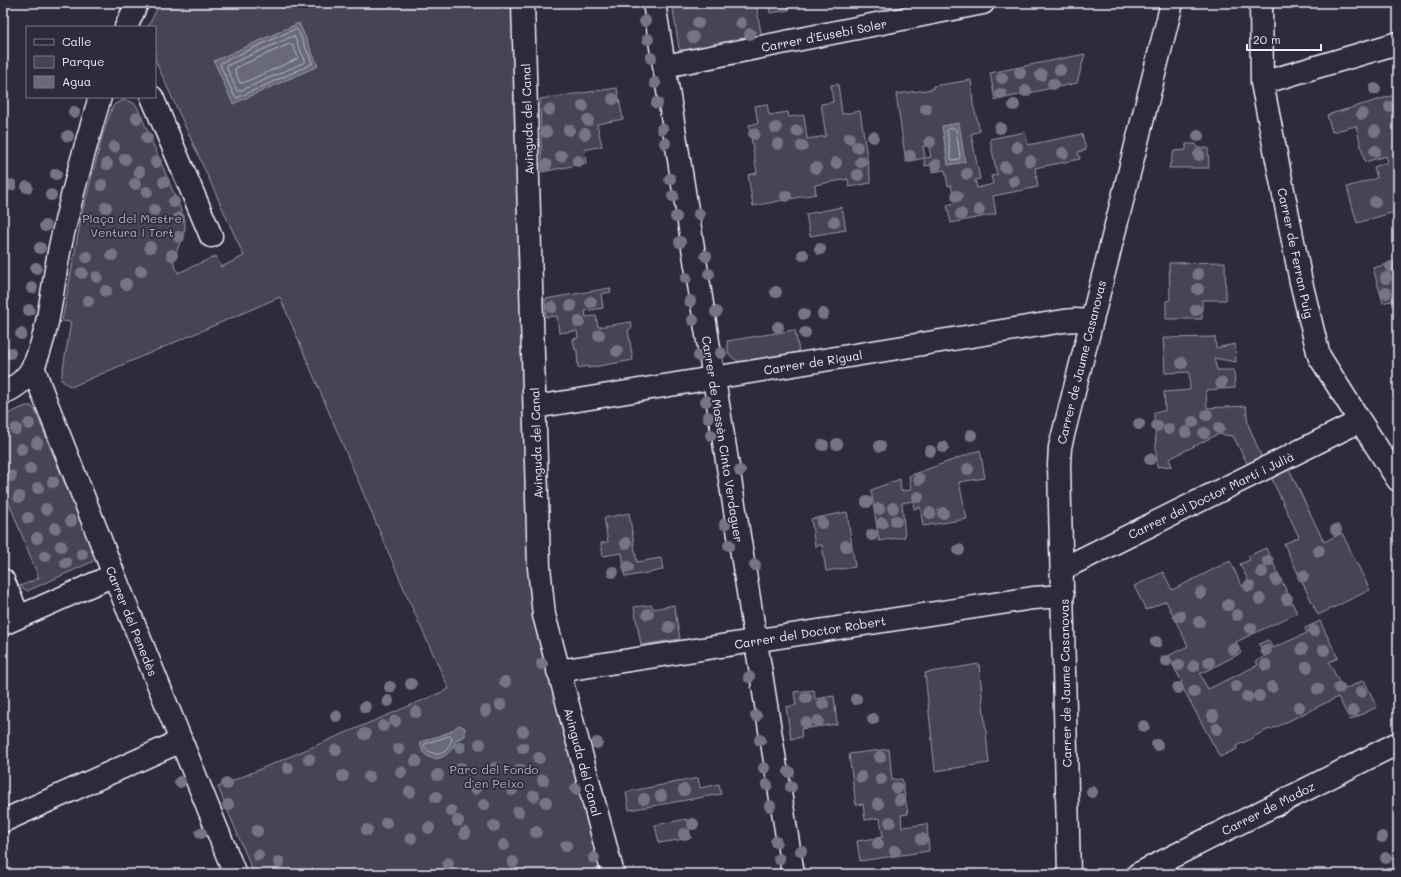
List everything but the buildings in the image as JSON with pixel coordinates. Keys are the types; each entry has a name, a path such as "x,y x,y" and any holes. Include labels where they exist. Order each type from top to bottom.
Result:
{"street":[{"path":"126,26 137,3"},
{"name":"Avinguda del Canal","path":"523,3 539,567 541,588 544,615 558,672 613,874"},
{"name":"Carrer de Mossèn Cinto Verdaguer","path":"654,3 793,874"},
{"name":"Carrer d'Eusebi Soler","path":"665,66 983,3"},
{"name":"Carrer de Jaume Casanovas","path":"1069,874 1063,596 1058,465 1060,447 1172,3"},
{"name":"Carrer de Ferran Puig","path":"1261,3 1262,83 1301,282 1319,356 1398,480"},
{"path":"1262,83 1398,43"},
{"path":"3,393 25,380 33,366 45,331 60,248 76,177 100,98"},
{"path":"152,98 211,236"},
{"name":"Carrer de Rigual","path":"535,407 1064,321 1091,321"},
{"name":"Carrer del Penedès","path":"33,366 40,389 235,874"},
{"name":"Carrer del Doctor Martí i Julià","path":"1062,569 1360,422"},
{"path":"3,580 11,621 114,575"},
{"name":"Carrer del Doctor Robert","path":"558,672 1025,600 1063,596"},
{"path":"3,821 181,741"},
{"name":"Carrer de Madoz","path":"1138,874 1398,743"}],"green space":[{"path":"160,3 531,3 542,417 553,617 623,874 254,874 218,787 449,689 410,603 280,297 71,387 61,380 71,322 62,321 82,213 103,134 112,108 115,104 124,100 132,102 137,106 185,220 185,229 173,261 178,273 216,256 221,267 244,256 156,62 156,26 148,26"},
{"path":"672,3 756,3 762,40 688,54 679,48"},
{"path":"769,3 788,3 789,10 770,13"},
{"path":"1085,54 1077,83 995,100 990,73"},
{"path":"971,80 973,104 980,131 971,134 980,179 975,180 977,188 993,184 991,176 997,175 990,139 1025,132 1028,145 1082,134 1086,150 1078,152 1080,159 1035,168 1038,187 993,196 996,214 951,223 947,205 955,203 951,185 948,186 945,170 932,172 931,165 925,166 924,158 906,162 896,94 933,89 933,86","holes":["923,146 929,146 931,157 925,158"]},
{"path":"838,84 842,114 860,111 871,183 849,187 848,179 815,185 816,194 753,206 748,175 757,173 749,125 758,123 755,106 767,104 769,115 788,112 789,117 804,115 807,139 826,136 821,104 833,102 831,85"},
{"path":"617,88 623,119 597,124 602,146 584,150 586,163 542,172 540,99"},
{"path":"1398,94 1398,211 1357,223 1347,187 1377,178 1374,167 1388,162 1386,156 1365,162 1356,126 1332,132 1327,115"},
{"path":"1186,144 1196,144 1197,148 1208,148 1209,168 1169,168 1174,151 1186,150"},
{"path":"842,207 846,230 810,236 806,214"},
{"path":"1398,261 1398,299 1383,303 1373,268"},
{"path":"1225,262 1226,300 1202,300 1202,319 1166,319 1166,301 1170,300 1169,263"},
{"path":"610,288 611,292 601,294 603,308 585,311 586,317 596,316 598,327 631,322 632,328 628,330 633,360 588,368 588,366 578,368 577,350 575,350 573,339 578,338 577,331 559,333 557,316 546,317 545,299"},
{"path":"795,330 799,352 739,362 729,355 727,341"},
{"path":"1215,337 1216,348 1235,344 1236,362 1214,358 1217,370 1234,370 1235,388 1206,390 1207,408 1246,406 1248,424 1262,458 1248,465 1233,436 1218,434 1169,459 1172,466 1157,467 1154,412 1165,411 1164,392 1190,390 1189,372 1165,373 1163,338"},
{"path":"26,406 31,406 35,410 95,558 92,562 27,591 20,586 39,578 3,488 3,416"},
{"path":"980,450 985,478 959,482 967,519 923,526 920,507 914,509 913,501 902,503 905,537 879,541 871,490 900,479 901,491 911,490 909,476"},
{"path":"1289,469 1324,542 1342,533 1370,590 1318,615 1284,544 1299,537 1271,477"},
{"path":"847,512 855,567 826,571 822,545 815,546 811,519"},
{"path":"629,513 637,562 661,558 663,570 625,577 622,553 603,556 601,543 608,542 604,518"},
{"path":"1266,548 1297,613 1236,642 1241,653 1200,674 1208,689 1258,665 1256,661 1265,656 1259,644 1268,640 1273,648 1307,633 1305,628 1320,621 1338,658 1329,662 1343,690 1364,680 1377,707 1350,720 1338,697 1253,737 1236,746 1237,749 1220,757 1180,683 1182,682 1168,656 1188,646 1166,601 1146,610 1134,586 1163,572 1172,590 1230,561 1242,586 1249,582 1240,564 1250,560 1248,556"},
{"path":"652,605 653,609 674,605 680,639 641,645 634,607"},
{"path":"979,664 989,763 935,771 925,673"},
{"path":"814,690 815,699 834,696 837,724 801,729 802,737 791,739 786,707 796,705 794,692"},
{"path":"889,749 892,780 902,779 908,814 901,815 902,827 927,824 929,851 860,861 857,841 883,837 880,818 865,820 863,804 856,805 849,754"},
{"path":"698,778 700,788 719,784 721,794 629,810 626,792"},
{"path":"687,819 691,838 659,843 655,825"}],"water":[{"path":"299,23 318,66 233,104 214,61"},
{"path":"959,123 965,162 948,165 942,126"},
{"path":"459,725 465,728 465,736 456,740 453,748 448,753 436,759 426,755 422,750 420,742 450,732"}],"park label":[{"name":"Plaça del Mestre Ventura i Tort","path":"132,225"},
{"name":"Parc del Fondo d'en Peixo","path":"494,776"}]}
